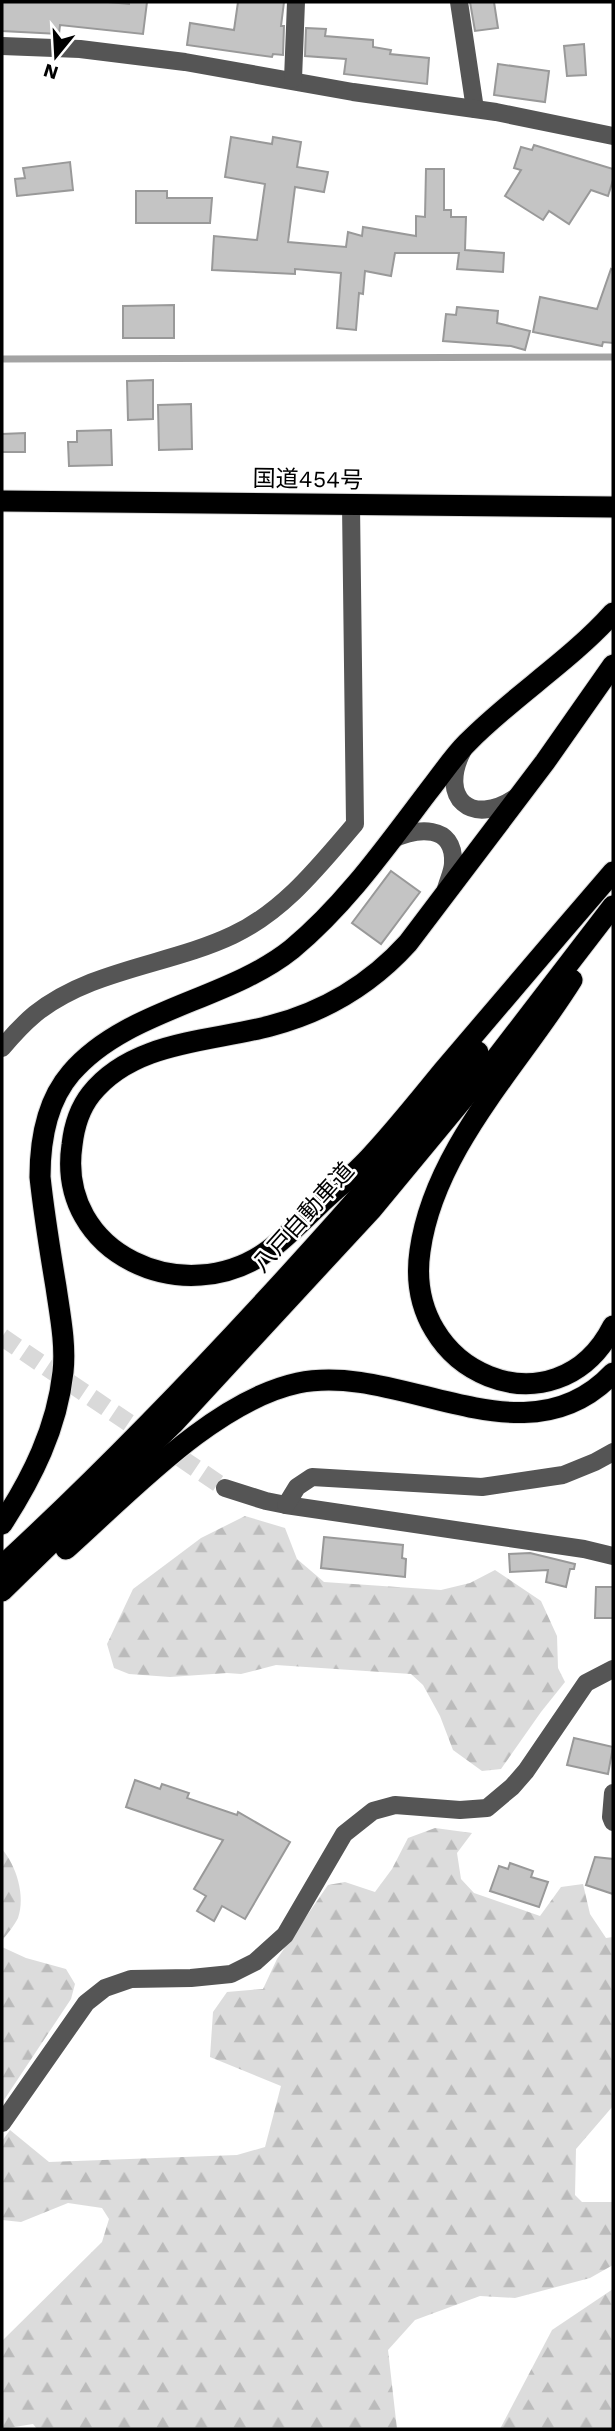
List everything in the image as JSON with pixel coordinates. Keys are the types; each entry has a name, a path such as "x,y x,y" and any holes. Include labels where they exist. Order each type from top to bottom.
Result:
{"highway":[{"name":"国道454号","path":"2,501 613,507"},
{"path":"2,1524 27,1486 43,1449 56,1410 63,1371 63,1331 40,1177 44,1130 60,1088 87,1057 123,1033 250,976 291,950 327,916 466,745 613,613"},
{"path":"613,665 521,794 443,898 388,965 362,986 332,1003 271,1026 153,1052 117,1070 102,1082 89,1096 73,1135 70,1165 75,1195 83,1213 95,1231 129,1260 171,1276 223,1273 246,1264 269,1250 371,1156 613,874"},
{"name":"八戸自動車道","path":"2,1566 159,1413 340,1219 490,1038 613,874"},
{"name":"八戸自動車道","path":"2,1591 173,1424 372,1209 487,1070 613,906"},
{"path":"613,913 564,993 463,1139 445,1172 424,1227 418,1274 420,1297 437,1336 466,1365 504,1380 524,1383 564,1376 582,1366 596,1352 613,1326"},
{"path":"2,1605 212,1423 238,1407 279,1388 300,1382 344,1381 494,1411 521,1413 545,1410 586,1395 613,1373"}],"street":[{"path":"293,79 296,2"},
{"path":"459,2 475,109"},
{"path":"2,46 80,49 185,62 293,79 354,92 475,109 613,136"},
{"path":"2,1048 37,1012 64,996 97,981 203,948 235,934 267,915 309,878 355,824 351,505"},
{"path":"466,745 456,765 454,777 456,791 462,802 472,809 488,811 502,807 521,794"},
{"path":"391,840 409,832 423,830 437,833 448,841 453,852 453,865 443,898"},
{"path":"286,1505 297,1487 312,1478 482,1487 563,1475 613,1452"},
{"path":"225,1488 286,1505 584,1549 613,1556"},
{"path":"2,2123 86,2003 105,1988 131,1979 231,1974 255,1962 285,1935 344,1834 373,1811 395,1805 460,1810 487,1808 526,1771 586,1683 613,1668"},
{"path":"613,1793 613,1822"}],"green space":[{"path":"245,1516 285,1528 297,1559 324,1582 441,1590 470,1583 495,1570 541,1601 557,1636 558,1668 565,1682 501,1769 482,1771 453,1750 440,1716 423,1685 411,1674 276,1665 241,1674 170,1677 129,1674 114,1668 107,1644 133,1589 201,1538"},
{"path":"435,1828 472,1833 457,1853 461,1879 474,1893 540,1916 561,1887 583,1884 590,1914 606,1938 613,1937 613,2106 576,2149 575,2195 582,2202 613,2202 613,2265 590,2278 515,2298 480,2296 415,2320 388,2350 397,2429 37,2429 33,2424 2,2429 2,2341 102,2242 109,2219 102,2208 68,2203 21,2222 2,2220 2,2141 10,2130 49,2162 237,2155 265,2147 281,2086 210,2057 213,2012 227,1992 263,1989 277,1959 328,1885 345,1882 375,1892 392,1869 408,1838"},
{"path":"2,1849 12,1863 21,1900 18,1918 2,1941"},
{"path":"2,1947 26,1958 66,1969 75,1984 71,1999 2,2103"},
{"path":"613,2289 613,2429 500,2429 552,2330"}],"building":[{"path":"2,2 147,2 143,34 60,25 59,34 2,31"},
{"path":"238,2 284,2 281,26 284,26 283,55 273,54 272,57 187,45 190,23 234,30"},
{"path":"470,2 494,2 498,28 475,31"},
{"path":"306,28 326,29 325,36 373,40 373,47 391,50 390,54 429,58 427,84 344,74 346,59 305,56"},
{"path":"584,44 586,75 567,76 564,46"},
{"path":"498,64 549,71 545,102 494,95"},
{"path":"231,137 272,144 273,137 301,142 297,167 328,172 324,192 295,187 288,242 346,247 348,232 362,236 363,227 416,236 416,216 425,217 426,169 444,169 444,210 451,210 451,217 466,217 465,250 504,253 503,272 457,269 459,253 395,253 391,276 365,271 363,294 359,293 356,330 337,328 341,273 295,269 295,274 212,270 214,236 257,240 265,184 225,177"},
{"path":"534,145 613,169 608,196 591,190 569,224 549,211 543,220 505,196 521,170 514,168 521,147 532,150"},
{"path":"70,162 73,190 17,196 15,179 25,178 23,168"},
{"path":"136,191 167,191 167,198 212,198 210,223 136,223"},
{"path":"611,269 613,343 603,342 602,346 533,332 540,297 597,309"},
{"path":"174,305 174,338 123,338 123,306"},
{"path":"457,307 498,311 497,323 530,331 525,350 511,346 443,341 446,314 456,315"},
{"path":"153,380 153,419 128,420 127,381"},
{"path":"191,404 192,449 159,450 158,405"},
{"path":"111,430 112,465 69,466 68,442 77,442 77,431"},
{"path":"25,433 25,452 2,452 2,434"},
{"path":"391,871 420,892 381,944 352,923"},
{"path":"324,1537 403,1545 402,1558 406,1559 405,1577 321,1568"},
{"path":"530,1553 575,1564 574,1569 570,1569 566,1587 546,1582 548,1570 510,1572 509,1554"},
{"path":"596,1587 613,1587 613,1618 595,1618"},
{"path":"574,1738 613,1747 608,1774 567,1765"},
{"path":"135,1780 160,1789 162,1784 189,1793 187,1798 237,1815 238,1812 290,1842 245,1919 222,1906 214,1921 197,1911 206,1896 194,1889 223,1840 126,1807"},
{"path":"595,1857 613,1859 613,1894 586,1885"},
{"path":"510,1863 533,1871 531,1877 548,1882 539,1907 490,1891 499,1866 508,1869"}],"waterway":[{"path":"2,359 613,357"}],"tunnel":[{"path":"2,1337 225,1488"}]}
